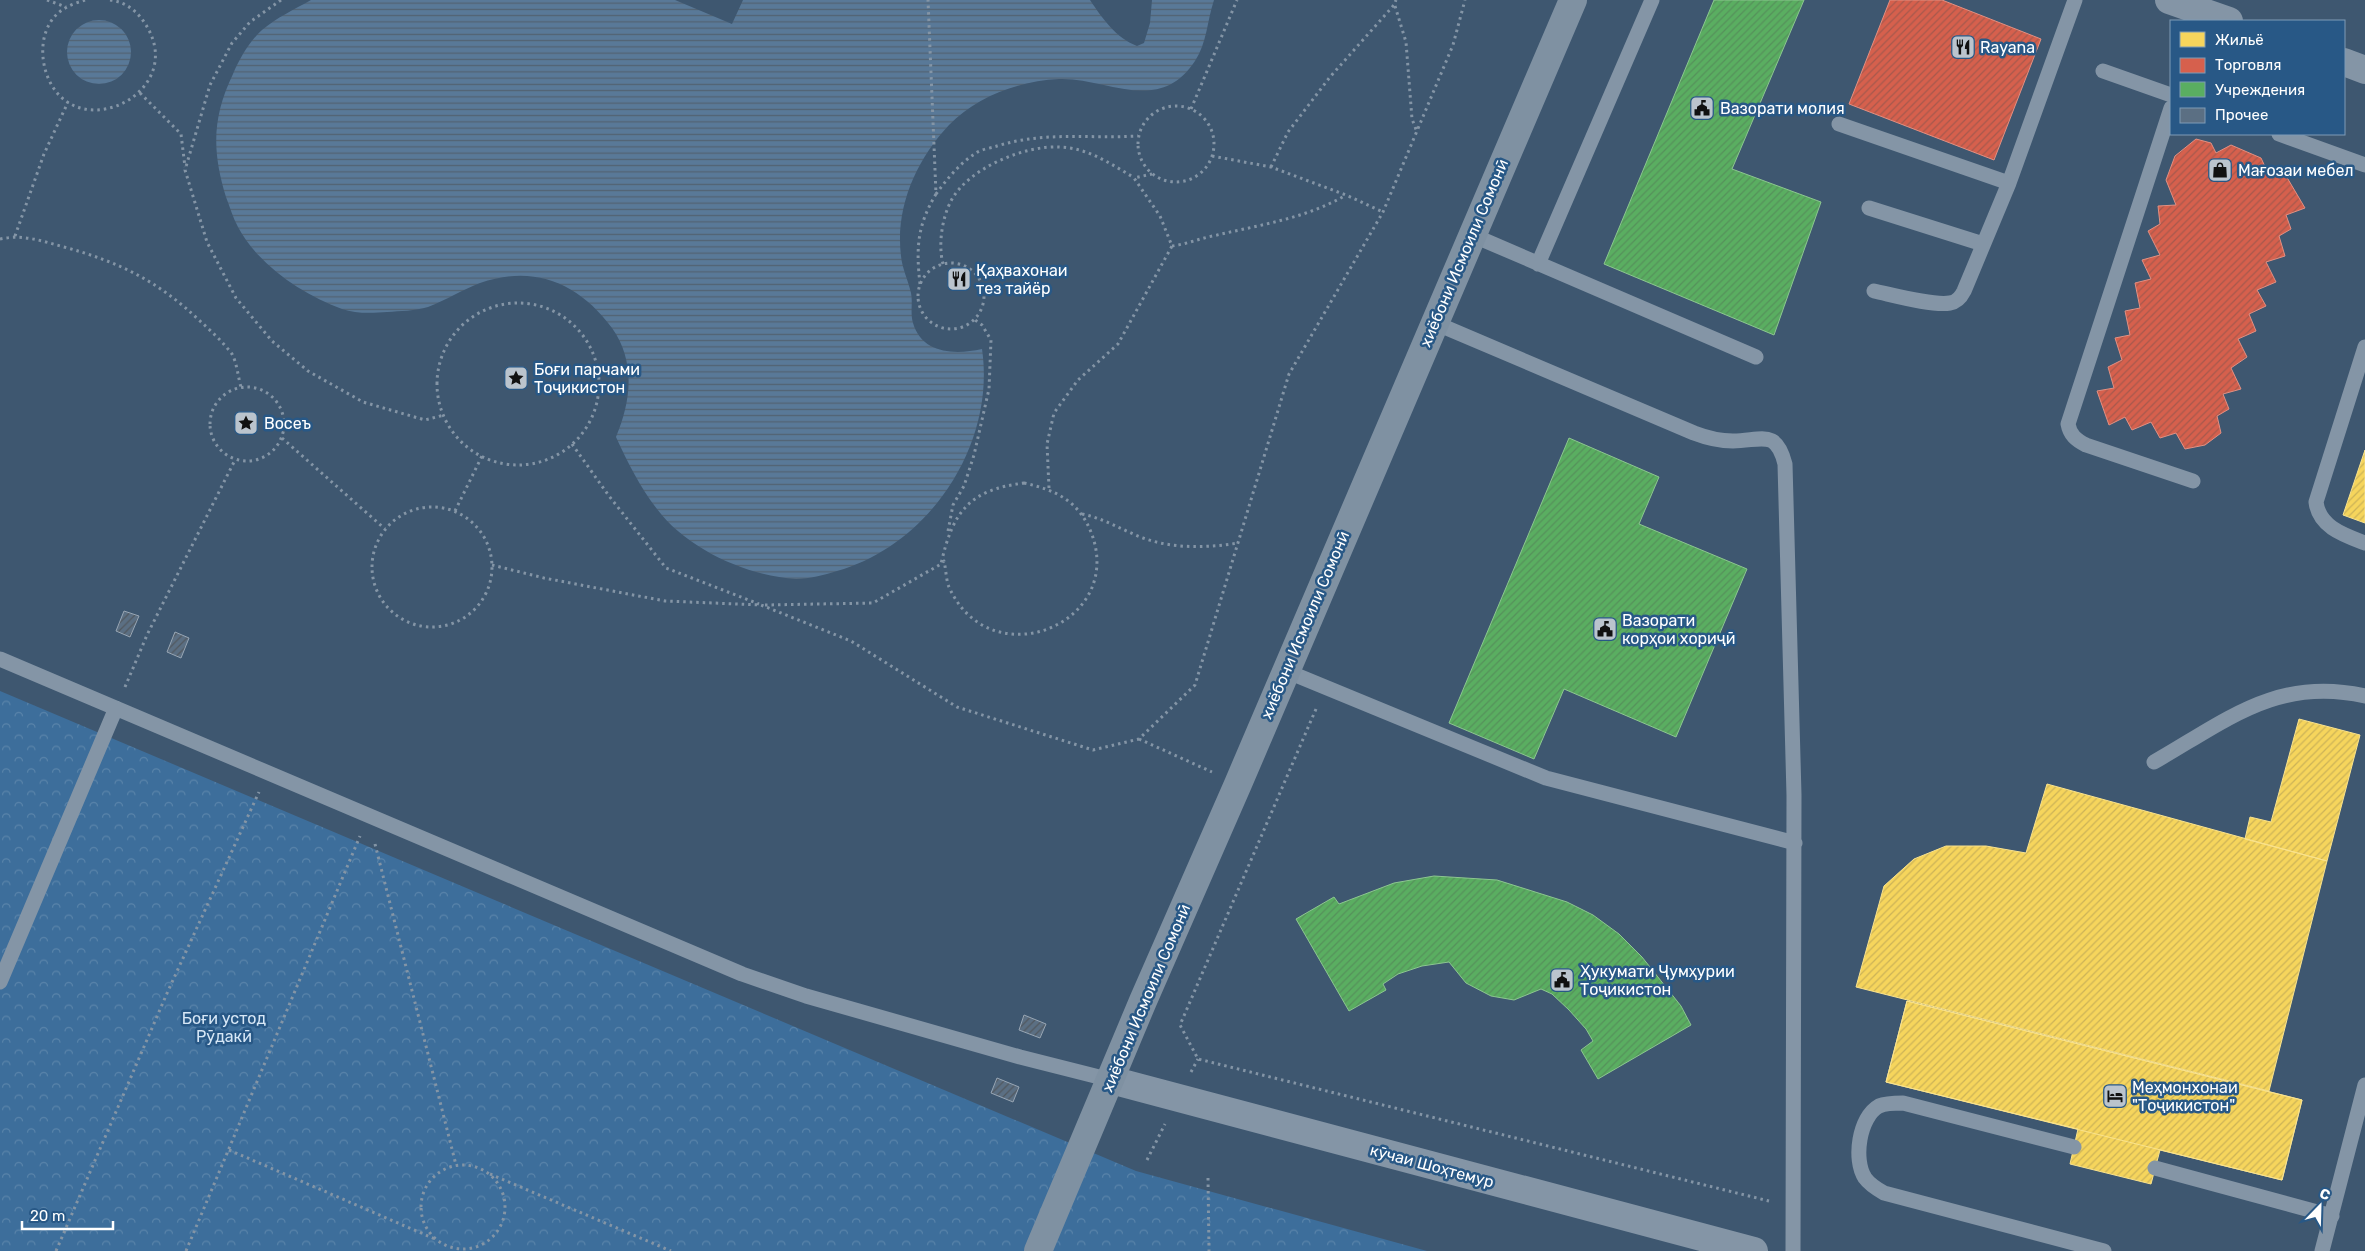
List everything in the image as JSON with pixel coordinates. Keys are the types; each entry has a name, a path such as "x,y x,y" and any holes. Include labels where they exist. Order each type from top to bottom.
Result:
{"street":[{"name":"хиёбони Исмоили Сомонӣ","path":"1038,1251 1572,0"},
{"path":"2170,0 2200,16 2223,20"},
{"path":"2345,62 2365,70"},
{"name":"кӯчаи Шоҳтемур","path":"1111,1080 1754,1251"}],"lane":[{"path":"1538,264 1652,0"},
{"path":"1874,292 1940,304 1959,300 2009,183 2075,0"},
{"path":"2103,71 2170,95"},
{"path":"2170,111 2068,424 2070,431 2076,439 2086,445 2193,481"},
{"path":"1840,124 2009,183"},
{"path":"2282,135 2365,165"},
{"path":"1869,208 1984,244"},
{"path":"1472,236 1756,357"},
{"path":"1434,323 1694,434 1723,441 1762,438 1778,444 1785,464 1795,843 1793,1251"},
{"path":"2365,347 2316,502 2318,513 2326,523 2339,532 2365,543"},
{"path":"0,659 703,959 772,986 1111,1080"},
{"path":"1286,671 1546,778 1795,843"},
{"path":"2154,762 2250,707 2271,698 2296,692 2322,690 2365,696"},
{"path":"0,982 116,708"},
{"path":"2322,1251 2332,1216 2358,1144 2365,1085"},
{"path":"2074,1147 1903,1103 1892,1103 1879,1106 1871,1114 1864,1125 1858,1155 1865,1178 1872,1186 1884,1193 2104,1251"},
{"path":"2155,1168 2332,1216"}],"path":[{"path":"47,0 66,7"},
{"path":"85,0 66,7 50,23 42,44 43,66 52,87 69,102 86,110 106,110 124,104 140,93 151,74 155,53 151,31 138,14 121,1 110,0"},
{"path":"185,170 210,85 232,42 250,22 281,0"},
{"path":"928,0 936,194"},
{"path":"1191,109 1237,0"},
{"path":"1271,167 1288,132 1330,77 1394,5 1396,0"},
{"path":"572,444 609,496 666,568 851,641 958,707 1093,750 1139,739 1195,685 1289,374 1383,212 1453,46 1465,0"},
{"path":"1394,5 1406,42 1412,119 1417,132"},
{"path":"140,93 181,134 185,170 207,242 236,298 272,341 308,371 363,402 425,420 444,415"},
{"path":"15,236 44,154 69,102"},
{"path":"1169,106 1191,109 1201,115 1213,133 1212,156 1207,166 1198,175 1187,180 1174,182 1162,180 1152,174 1142,163 1138,150 1138,136 1149,116 1158,110 1169,106"},
{"path":"920,284 916,250 924,214 947,178 977,152 1011,142 1056,135 1108,138 1138,136"},
{"path":"943,264 940,250 951,201 961,187 996,161 1029,151 1060,147 1091,153 1134,178 1160,216 1172,246"},
{"path":"1212,156 1271,167 1346,194 1383,212"},
{"path":"1134,178 1152,174"},
{"path":"1172,246 1282,220 1330,204 1346,194"},
{"path":"0,239 15,236 28,237 103,258 137,273 177,299 233,355 241,387"},
{"path":"1049,488 1047,444 1054,413 1078,380 1118,344 1172,246"},
{"path":"943,264 963,265 973,270 980,278 984,288 985,299 982,310 976,320 955,330 943,329 932,324 924,316 919,306 917,294 920,284 933,268 943,264"},
{"path":"506,303 534,304 560,314 582,333 596,357 600,386 594,413 580,437 558,455 531,464 503,463 482,456 455,435 444,415 437,382 442,354 457,330 479,313 506,303"},
{"path":"941,564 953,505 964,486 974,455 988,389 991,340 982,325 976,320"},
{"path":"241,387 257,388 271,395 281,407 284,422 282,438 274,450 263,458 249,462 235,460 223,452 214,441 210,428 211,414 218,402 228,392 241,387"},
{"path":"282,438 385,529"},
{"path":"455,511 482,456"},
{"path":"116,708 147,635 235,460"},
{"path":"492,565 544,578 665,601 761,606 873,603 944,561 949,586 962,608 981,625 1004,634 1029,635 1054,628 1074,614 1089,593 1096,570 1096,544 1081,513 1070,502 1049,488 1024,483 999,486 976,497 958,514 947,536"},
{"path":"421,507 438,507 455,511 470,520 482,532 489,548 492,565 491,582 484,598 473,611 459,621 443,626 425,627 409,623 394,614 382,601 374,586 371,569 373,552 385,529 404,513 421,507"},
{"path":"1081,513 1093,516 1145,538 1171,544 1209,548 1238,543"},
{"path":"1325,687 1180,1025 1198,1059 1793,1207"},
{"path":"1139,739 1238,784"},
{"path":"56,1251 168,991 267,773"},
{"path":"186,1251 368,817"},
{"path":"368,817 456,1165"},
{"path":"229,1150 453,1248 472,1249 490,1240 502,1225 506,1206 501,1187 488,1173"},
{"path":"435,1239 424,1224 421,1205 426,1187 438,1173 456,1165 472,1166 671,1251"},
{"path":"1208,1178 1209,1251"}],"green space":[{"name":"Боғи устод Рӯдакӣ","path":"0,691 1136,1171 1427,1251 0,1251"}],"shaded area":[{"path":"311,0 675,0 732,24 743,0 1090,0 1116,33 1137,46 1144,43 1150,23 1152,0 1214,0 1199,54 1181,77 1165,87 1149,90 1131,90 1077,80 1059,79 1029,83 1000,92 972,106 949,125 937,139 918,169 905,203 901,220 900,238 902,261 911,293 913,323 917,333 924,341 941,350 951,352 982,349 984,385 978,421 967,455 949,486 927,515 900,539 870,558 837,571 811,578 796,579 758,572 719,558 684,536 657,509 645,492 616,437 625,410 629,382 625,354 620,341 599,312 570,289 537,277 519,276 480,283 428,307 408,311 370,313 347,311 297,287 257,254 238,227 221,180 216,135 221,105 233,74 253,40 273,22"},
{"path":"99,20 111,22 122,29 129,40 131,52 129,64 122,75 111,82 99,84 87,82 76,75 69,64 67,52 69,40 76,29 87,22"}],"building: Жильё":[{"path":"2365,450 2365,523 2343,515"},
{"path":"2299,719 2360,735 2327,861 2245,839 2250,817 2271,822"},
{"path":"2047,784 2327,861 2269,1091 1856,987 1884,886 1914,859 1946,846 1986,846 2026,853"},
{"name":"Меҳмонхонаи \"Тоҷикистон\"","path":"1907,1001 2302,1100 2282,1180 2160,1150 2151,1184 2070,1164 2078,1129 1886,1082"},
{"name":"Меҳмонхонаи \"Тоҷикистон\"","path":"1907,1001 2302,1100 2282,1180 1886,1082"}],"building: Торговля":[{"path":"1890,0 1942,0 2041,39 1994,160 1849,104"},
{"path":"2196,139 2211,143 2216,153 2231,145 2261,158 2268,173 2282,169 2305,208 2286,215 2291,229 2279,236 2285,256 2266,262 2276,282 2257,290 2266,306 2249,314 2256,331 2238,339 2247,357 2231,368 2241,389 2223,394 2229,409 2217,416 2221,433 2205,445 2185,449 2176,433 2160,438 2151,422 2132,430 2125,417 2109,425 2097,391 2114,388 2108,367 2122,360 2115,338 2130,335 2125,311 2140,308 2135,283 2151,279 2142,260 2160,255 2148,231 2160,224 2158,206 2176,205 2166,180 2175,156"}],"building: Учреждения":[{"path":"1714,0 1804,0 1732,169 1821,202 1774,335 1604,264"},
{"name":"Вазорати корҳои хориҷӣ","path":"1569,438 1659,477 1639,524 1747,569 1676,737 1564,689 1534,759 1449,723"},
{"name":"Ҳукумати Ҷумҳурии Тоҷикистон","path":"1434,876 1497,880 1567,902 1593,915 1619,934 1642,957 1681,1006 1691,1025 1598,1079 1581,1050 1593,1041 1586,1029 1552,994 1541,989 1514,1000 1491,996 1466,983 1449,962 1422,966 1398,974 1383,984 1386,990 1349,1011 1296,919 1334,897 1339,904 1394,883"}],"building: Прочее":[{"path":"514,370 520,370 525,375 523,384 514,386 509,381 509,375"},
{"path":"124,611 139,616 130,637 116,631"},
{"path":"175,632 189,638 181,658 167,652"},
{"path":"1024,1015 1046,1024 1040,1038 1019,1030"},
{"path":"997,1078 1019,1087 1013,1102 991,1093"}],"place":[{"name":"Rayana","path":"1963,47"},
{"name":"Вазорати молия","path":"1702,108"},
{"name":"Мағозаи мебел","path":"2220,170"},
{"name":"Қаҳвахонаи тез тайёр","path":"959,279"},
{"name":"Боғи парчами Тоҷикистон","path":"516,378"},
{"name":"Восеъ","path":"246,423"},
{"name":"Вазорати корҳои хориҷӣ","path":"1605,629"},
{"name":"Ҳукумати Ҷумҳурии Тоҷикистон","path":"1562,980"},
{"name":"Меҳмонхонаи \"Тоҷикистон\"","path":"2115,1096"}]}
